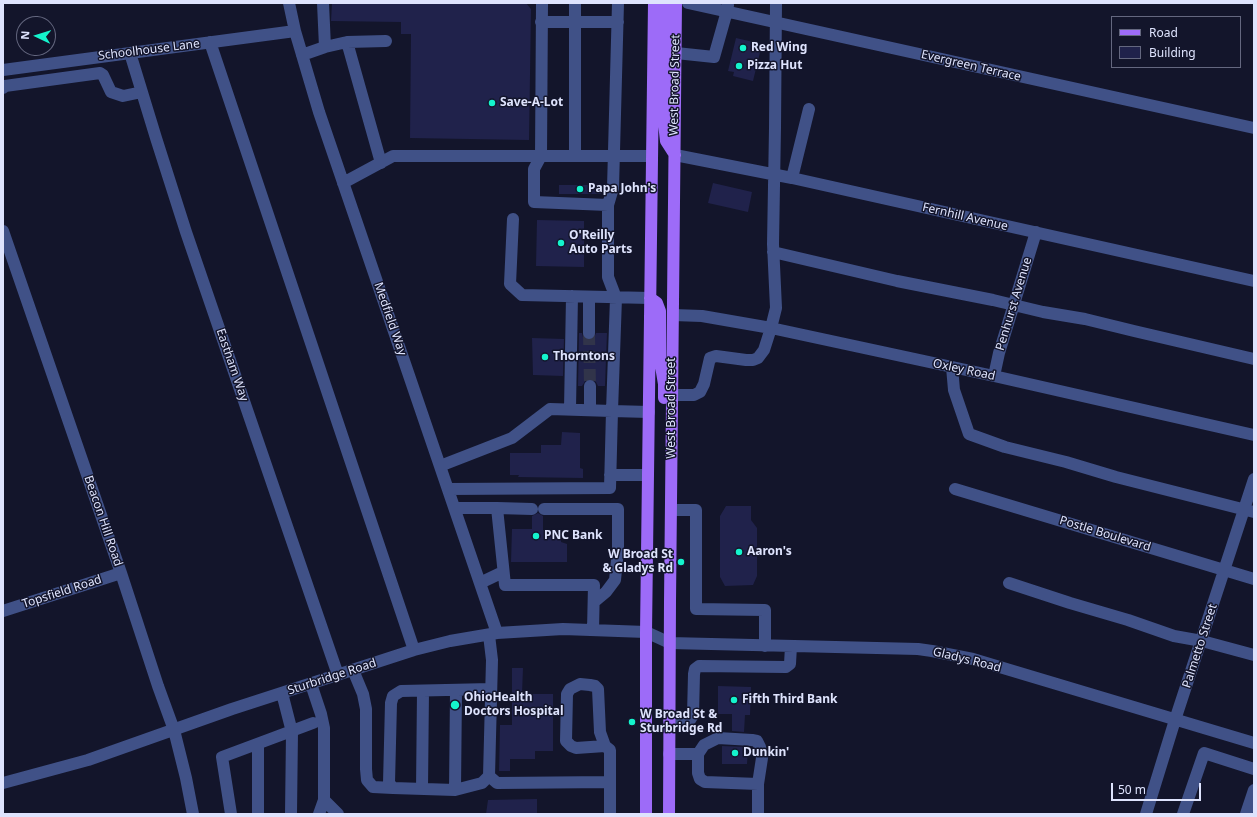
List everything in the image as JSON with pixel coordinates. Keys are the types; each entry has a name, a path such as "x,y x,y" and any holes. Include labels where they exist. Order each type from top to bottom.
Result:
{"main road":[{"name":"West Broad Street","path":"646,814 646,632 654,3"},
{"path":"664,3 664,123 666,141 675,155"},
{"name":"West Broad Street","path":"670,814 669,720 676,3"},
{"path":"650,298 657,303 660,311 660,360 664,395 664,453 672,481"}],"street":[{"name":"Medfield Way","path":"289,3 295,31 319,112 480,583 493,634 489,776"},
{"path":"323,3 325,47"},
{"path":"542,3 541,156 534,169 534,202 608,205"},
{"path":"575,3 575,155"},
{"path":"448,489 610,488 616,298 608,277 608,205 613,188 618,3"},
{"name":"Evergreen Terrace","path":"688,3 728,7 776,22 1254,128"},
{"path":"672,395 694,394 700,392 704,384 710,358 716,356 746,360 758,358 764,350 771,328 776,308 773,252 776,3"},
{"path":"676,53 714,57 728,7"},
{"path":"541,22 618,22"},
{"name":"Schoolhouse Lane","path":"3,70 295,31"},
{"path":"302,55 325,47 347,42 386,41"},
{"path":"210,42 414,650"},
{"path":"347,42 381,163"},
{"name":"Eastham Way","path":"130,53 186,232 338,675"},
{"path":"52,63 54,79"},
{"path":"3,88 5,86 100,73 103,75 111,92 123,96 142,92"},
{"path":"792,178 809,109"},
{"name":"Fernhill Avenue","path":"675,155 792,178 1254,280"},
{"path":"344,183 393,156 652,156"},
{"path":"513,219 510,284 522,295 650,298"},
{"name":"Beacon Hill Road","path":"3,231 174,730 193,814"},
{"name":"Penhurst Avenue","path":"994,376 1013,305 1036,232"},
{"path":"773,252 897,281 1085,319 1254,359"},
{"path":"570,409 572,296"},
{"path":"589,297 589,333"},
{"name":"Oxley Road","path":"673,315 702,316 771,328 994,376 1254,435"},
{"path":"952,367 954,390 969,434 1005,447 1249,510"},
{"path":"590,386 590,410"},
{"path":"440,466 512,438 550,409 649,412"},
{"path":"610,475 648,475"},
{"name":"Palmetto Street","path":"1146,814 1175,720 1225,571 1249,510 1254,479"},
{"name":"Postle Boulevard","path":"956,489 1254,579"},
{"path":"455,508 618,509 618,550 615,580 606,592 594,602"},
{"path":"497,508 505,585 594,585 593,630"},
{"path":"671,510 696,510 696,609 765,610 754,666"},
{"path":"480,583 503,572"},
{"name":"Topsfield Road","path":"3,611 121,573"},
{"path":"1009,583 1174,636 1202,641 1254,655"},
{"name":"Sturbridge Road","path":"3,783 88,760 282,693 414,650 450,641 493,634 563,629 646,632 670,643"},
{"name":"Gladys Road","path":"670,643 918,649 932,651 973,659 1254,743"},
{"path":"710,644 711,666"},
{"path":"669,720 690,720 693,715 694,674 695,669 699,666 788,666 790,664 791,646"},
{"path":"353,670 363,694 366,709 367,780 374,787 455,790 482,783 489,776 497,783 610,782"},
{"path":"311,684 324,728 324,800 320,814"},
{"path":"605,746 576,748 571,746 566,741 567,694 574,686 584,684 595,686 598,689 600,732 605,746 610,750 610,814"},
{"path":"393,788 389,783 390,703 394,696 401,691 456,691 491,689"},
{"path":"422,789 423,691"},
{"path":"455,790 456,691"},
{"path":"282,693 292,732 291,814"},
{"path":"232,814 222,757 313,723"},
{"path":"758,784 705,782 700,779 698,773 698,754 704,745 718,738 757,741 762,758 758,784 758,814"},
{"path":"258,744 258,814"},
{"path":"1183,814 1204,753 1253,765"},
{"path":"669,754 698,754"},
{"path":"1246,814 1254,790"},
{"path":"324,800 338,814"}],"building":[{"path":"332,3 526,3 531,9 529,140 410,138 411,34 401,34 401,22 331,21"},
{"path":"736,38 762,44 753,81 733,76 734,72 728,71"},
{"path":"713,183 752,192 748,212 708,203"},
{"name":"Papa John's","path":"559,185 601,185 601,194 559,194"},
{"name":"O'Reilly Auto Parts","path":"537,220 584,221 584,267 536,266"},
{"path":"579,333 582,333 583,337 589,340 593,339 596,333 607,333 605,386 598,386 596,382 590,379 586,380 582,386 578,386"},
{"name":"Thorntons","path":"532,338 564,339 563,376 533,375"},
{"path":"562,432 580,433 580,468 583,469 583,478 518,477 519,475 510,475 510,453 541,453 541,445 561,445"},
{"name":"Aaron's","path":"726,506 751,506 751,520 757,528 757,576 753,585 725,586 720,577 720,516"},
{"name":"PNC Bank","path":"538,513 543,516 543,530 561,530 561,542 567,544 567,562 511,562 512,529 532,529 532,516"},
{"path":"512,668 523,668 522,694 553,694 553,751 535,751 535,759 510,759 510,771 499,771 500,725 512,725"},
{"name":"Fifth Third Bank","path":"718,686 751,687 750,715 745,715 744,732 732,731 732,714 718,714"},
{"name":"Dunkin'","path":"722,746 748,747 747,764 722,764"},
{"path":"537,799 537,814 486,814 488,800"}],"tunnel":[{"path":"589,333 590,386"}],"place":[{"name":"Red Wing","path":"743,48"},
{"name":"Pizza Hut","path":"739,66"},
{"name":"Save-A-Lot","path":"492,103"},
{"name":"Papa John's","path":"580,189"},
{"name":"O'Reilly Auto Parts","path":"561,243"},
{"name":"Thorntons","path":"545,357"},
{"name":"PNC Bank","path":"536,536"},
{"name":"Aaron's","path":"739,552"},
{"name":"W Broad St & Gladys Rd","path":"681,562"},
{"name":"Fifth Third Bank","path":"734,700"},
{"name":"OhioHealth Doctors Hospital","path":"455,705"},
{"name":"W Broad St & Sturbridge Rd","path":"632,722"},
{"name":"Dunkin'","path":"735,753"}]}
